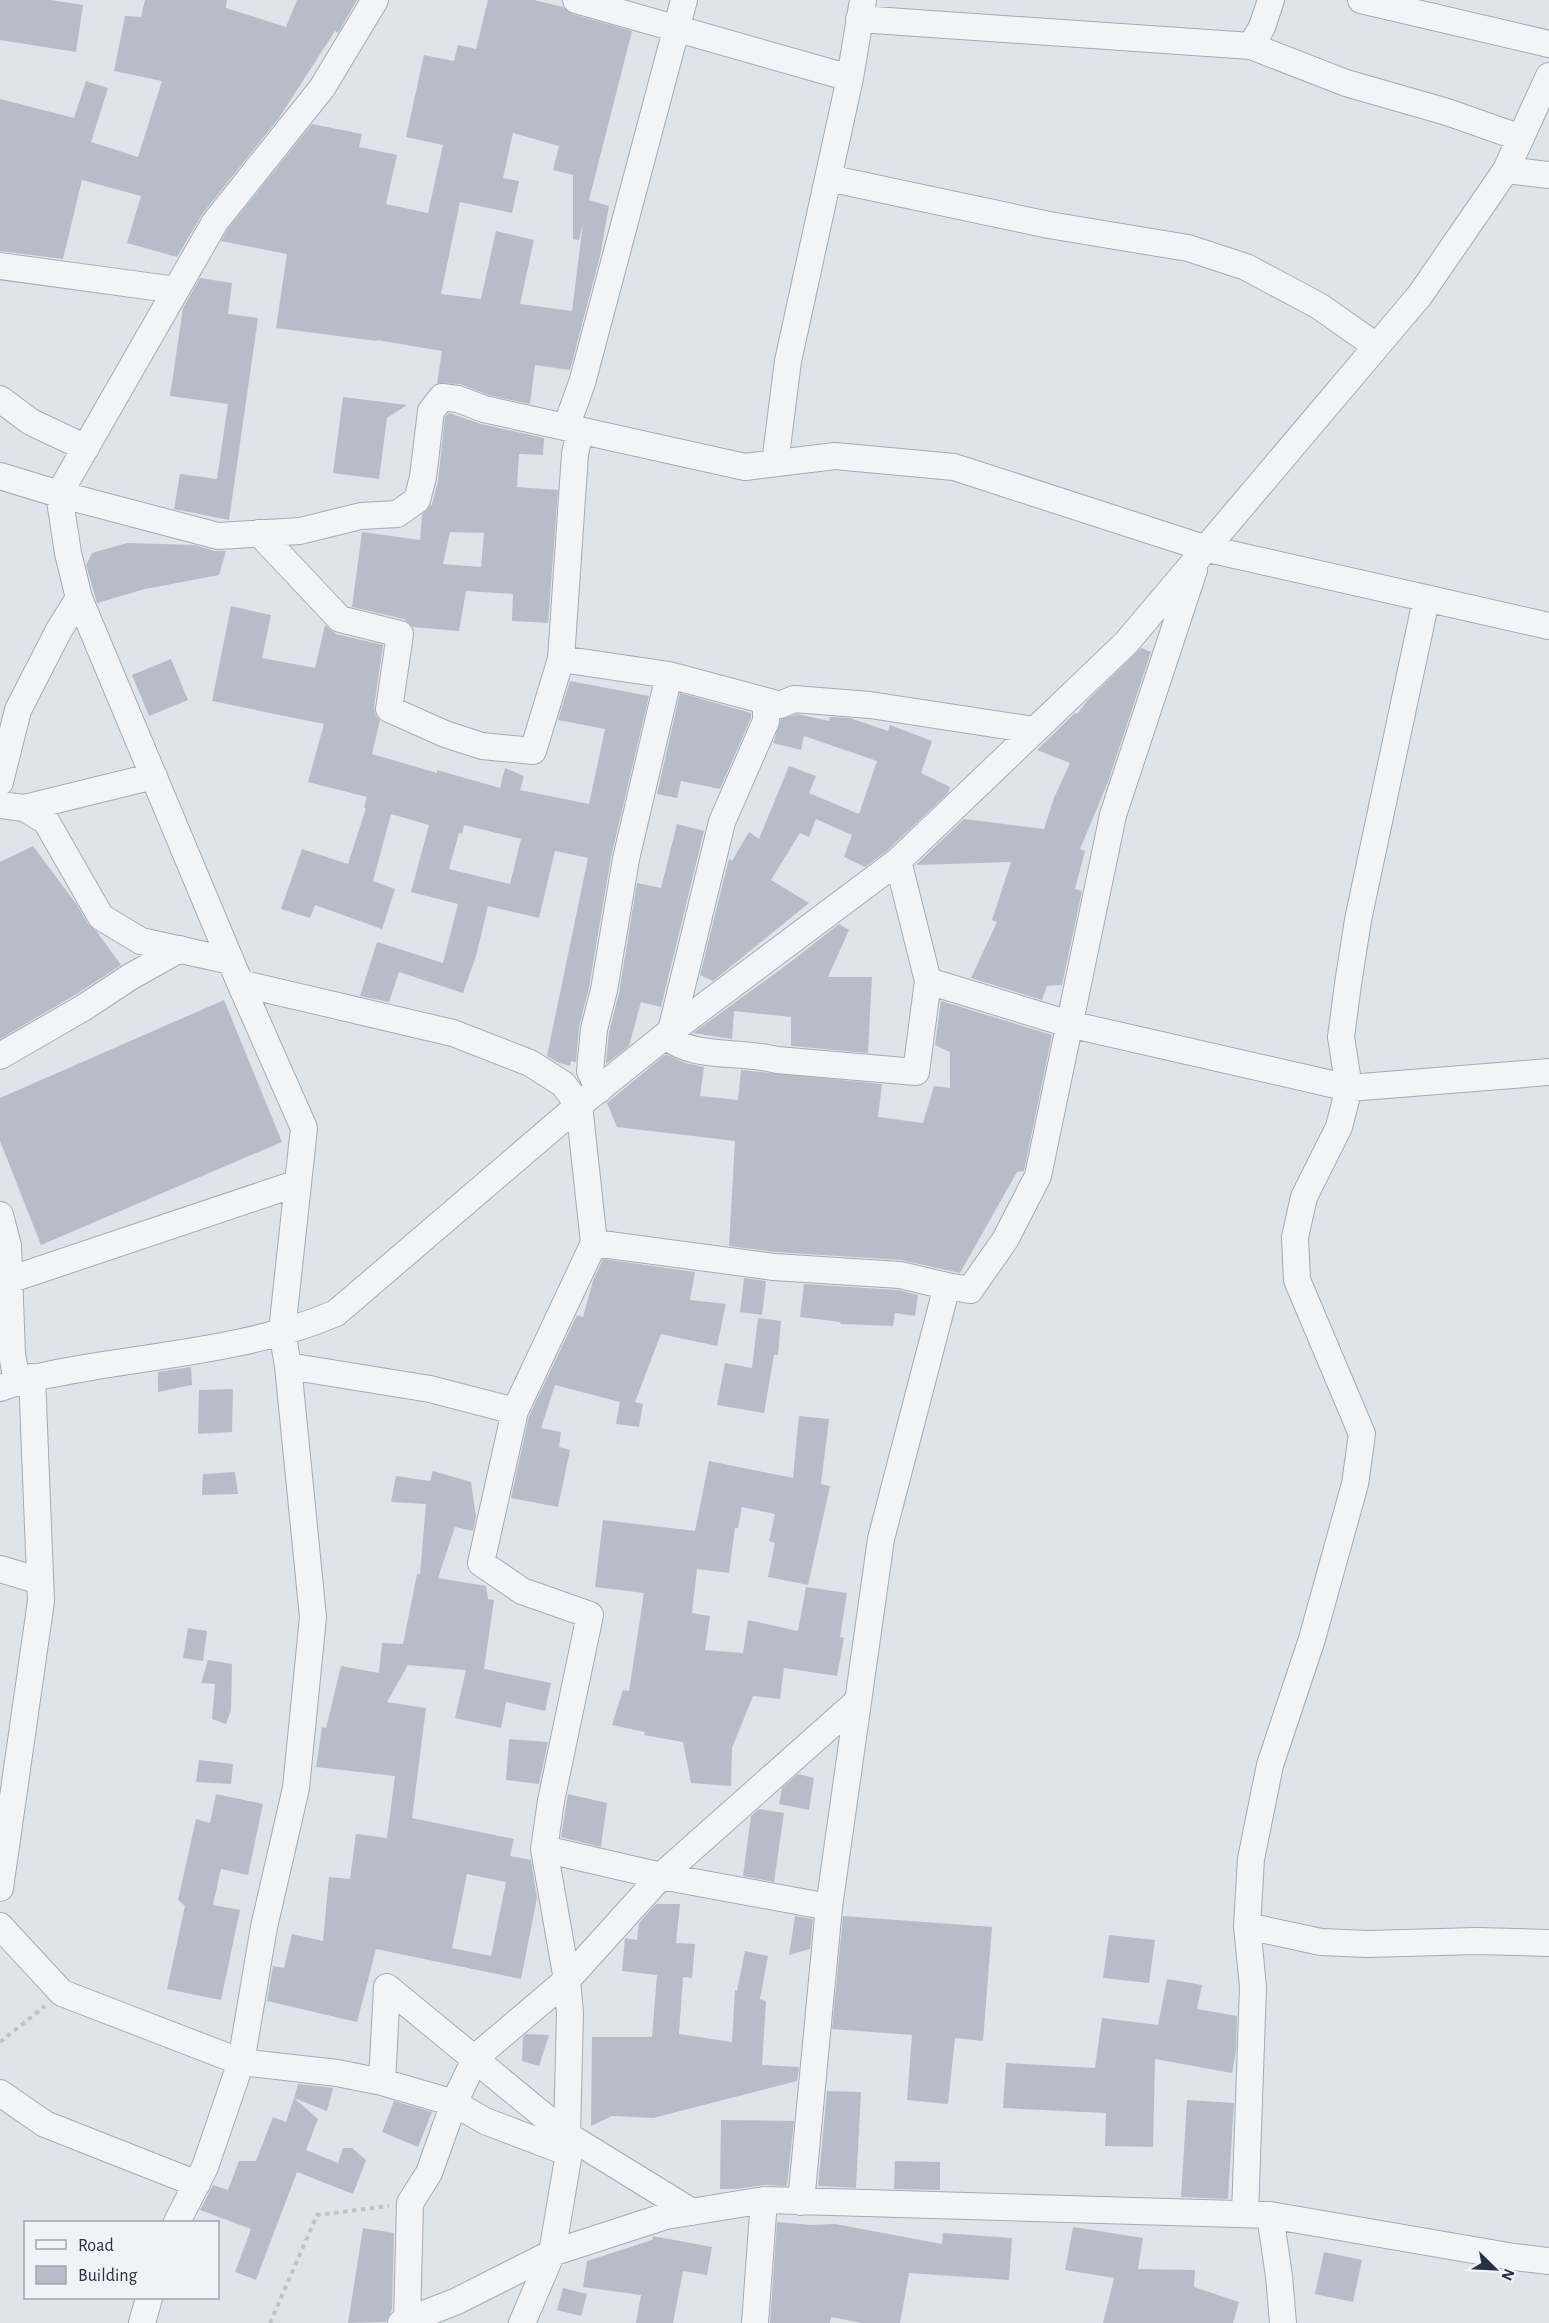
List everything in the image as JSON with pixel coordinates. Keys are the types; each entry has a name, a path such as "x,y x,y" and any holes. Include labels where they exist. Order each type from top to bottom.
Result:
{"street":[{"path":"178,2221 205,2168 241,2062 264,1926 296,1788 313,1617 288,1365 282,1331 304,1128 79,598 68,553 59,494 215,222 322,88 375,0"},
{"path":"576,0 850,78"},
{"path":"259,533 340,619 400,634 389,709 445,734 482,746 533,752 561,659 575,454 573,429 582,382 651,132 684,0"},
{"path":"1251,46 1262,27 1271,0"},
{"path":"1361,0 1549,44"},
{"path":"775,464 788,361 850,78 861,9 1251,46 1346,83 1447,112 1521,138"},
{"path":"16,1382 217,1346 282,1331 336,1313 589,1097 668,1033 898,861 1125,642 1420,295 1506,170 1549,76"},
{"path":"1506,170 1549,175"},
{"path":"828,178 1038,222 1188,248 1246,267 1319,306 1376,346"},
{"path":"0,266 176,290"},
{"path":"0,476 218,536 300,531 361,516 397,514 417,500 423,477 431,411 442,397 458,399 484,409 745,467 835,456 954,467 1204,548 1549,626"},
{"path":"0,399 31,422 86,447"},
{"path":"594,1243 774,1267 900,1275 970,1290 1005,1240 1038,1176 1113,815 1188,584 1204,548"},
{"path":"0,782 18,710 59,630 79,598"},
{"path":"1245,2214 1253,1987 1247,1926 1251,1859 1270,1764 1312,1639 1355,1484 1362,1434 1297,1280 1295,1237 1304,1197 1339,1127 1349,1088 1341,1037 1358,920 1426,600"},
{"path":"561,659 669,675 780,705 794,699 870,705 1034,730"},
{"path":"522,2323 552,2253 568,2144 570,2013 567,1980 544,1849 551,1801 590,1615 522,1591 481,1563 515,1411 594,1243 589,1097 594,1029 604,990 626,859 669,675"},
{"path":"766,701 766,721 722,822 668,1033 675,1043 689,1049 757,1055 777,1060 916,1071 928,981 898,861"},
{"path":"12,806 154,777"},
{"path":"12,806 45,821 101,917 141,941 180,949 236,972 453,1033 530,1063 589,1097"},
{"path":"0,1056 180,949"},
{"path":"928,981 1069,1024 1349,1088 1549,1072"},
{"path":"5,1281 298,1183"},
{"path":"0,1215 8,1246 5,1281 41,1601 0,1888"},
{"path":"801,2202 829,1907 881,1539 946,1286"},
{"path":"288,1365 430,1389 515,1411"},
{"path":"0,1569 40,1581"},
{"path":"858,1701 661,1876 567,1980 476,2057 454,2103 429,2173 410,2203 405,2322 457,2301 552,2253 666,2216 764,2200 1270,2215 1549,2261"},
{"path":"544,1849 661,1876 829,1907"},
{"path":"0,1926 62,1993 241,2062 337,2073 382,2082 454,2103 485,2121 568,2144 692,2212"},
{"path":"1247,1926 1321,1942 1549,1943"},
{"path":"382,2082 387,1987 476,2057 568,2144"},
{"path":"0,2092 45,2124 197,2184"},
{"path":"754,2323 764,2200"},
{"path":"1270,2215 1283,2323"},
{"path":"142,2323 149,2299"}],"path":[{"path":"0,2042 62,1993"},
{"path":"270,2323 317,2215 410,2203"}],"building":[{"path":"0,0 51,0 83,5 76,52 0,40"},
{"path":"145,0 227,0 226,8 286,27 297,0 357,0 338,33 335,31 279,118 203,213 177,257 127,243 141,196 82,180 63,259 0,251 0,99 74,118 86,81 108,88 91,142 138,157 162,81 114,71 125,16 141,17"},
{"path":"488,0 534,0 563,7 572,14 632,31 589,200 609,206 600,256 570,370 535,365 530,404 488,395 460,384 437,383 442,351 377,340 276,328 287,254 221,241 227,230 312,124 362,134 359,147 397,155 386,204 428,213 443,145 406,137 424,55 454,61 458,45 476,49","holes":["513,133 559,146 553,170 573,175 573,239 579,240 583,223 572,311 520,304 534,240 496,231 481,299 441,294 460,202 512,213 519,181 503,178"]},
{"path":"200,278 232,283 228,314 258,318 229,520 174,509 180,474 217,479 228,404 170,396 183,308"},
{"path":"343,397 407,405 387,418 379,479 333,473"},
{"path":"449,413 481,424 544,438 543,455 519,454 517,487 558,490 548,623 512,621 513,594 466,591 459,631 413,627 404,619 352,607 362,532 420,540 422,515 432,504 438,481 445,417","holes":["450,532 484,533 481,567 443,564"]},
{"path":"127,543 194,545 215,551 226,551 219,575 145,589 97,603 86,565 92,553"},
{"path":"231,606 271,615 262,658 315,668 325,625 336,634 383,645 374,707 376,716 380,720 372,754 500,788 505,768 524,776 520,790 589,804 605,729 558,720 570,681 649,696 611,857 589,987 579,1027 576,1062 571,1061 570,1066 547,1056 588,858 555,851 539,918 488,906 476,956 463,993 399,972 389,1002 360,996 377,942 443,963 458,904 411,892 429,825 391,814 373,881 395,889 382,929 315,905 310,918 281,909 302,849 348,864 366,808 364,808 367,797 308,782 324,724 212,701","holes":["464,825 521,839 510,884 449,869 459,833 462,834"]},
{"path":"1141,648 1151,652 1108,782 1080,849 1085,851 1075,889 1082,891 1062,985 1047,986 1042,1000 971,978 997,922 992,920 1011,862 916,865 964,819 1044,829 1054,798 1070,763 1037,750 1075,713 1077,714 1088,700"},
{"path":"171,659 188,700 149,716 132,675"},
{"path":"680,693 751,713 751,718 720,789 681,781 677,798 657,794"},
{"path":"797,714 829,721 830,717 850,718 888,731 890,725 932,741 921,773 950,787 948,793 888,850 865,867 844,857 852,835 816,819 809,837 800,833 771,880 809,903 713,981 700,975 729,859 732,861 749,832 759,839 789,766 816,776 809,793 859,814 877,761 804,736 801,750 773,743 781,719"},
{"path":"677,824 704,831 661,1007 641,1002 629,1046 606,1064 609,1032 619,993 637,883 661,888"},
{"path":"33,846 77,905 88,924 97,932 121,965 0,1039 0,862"},
{"path":"839,924 849,930 828,977 872,977 868,1053 791,1046 791,1017 734,1011 732,1039 693,1033 788,964"},
{"path":"224,1000 282,1142 41,1245 0,1141 0,1098"},
{"path":"941,1001 1052,1035 1024,1171 1017,1172 960,1273 901,1260 775,1252 729,1246 735,1141 617,1127 607,1103 666,1054 685,1063 704,1067 700,1096 738,1100 741,1070 882,1084 878,1117 923,1123 934,1086 950,1088 950,1052 935,1045"},
{"path":"603,1259 695,1272 690,1300 726,1304 717,1346 661,1334 635,1402 643,1404 639,1427 616,1424 620,1402 555,1385 541,1428 561,1432 559,1447 570,1450 558,1507 511,1498 529,1416 577,1315 583,1317 593,1281"},
{"path":"744,1278 766,1281 762,1315 740,1312"},
{"path":"804,1284 898,1290 918,1295 915,1316 895,1313 893,1326 840,1324 841,1322 800,1317"},
{"path":"758,1318 781,1321 778,1355 774,1355 764,1413 717,1405 725,1363 752,1368"},
{"path":"191,1367 192,1385 158,1392 158,1372"},
{"path":"233,1389 232,1432 198,1434 199,1390"},
{"path":"799,1416 829,1419 821,1484 830,1486 808,1585 768,1577 775,1543 769,1541 775,1514 742,1507 738,1528 735,1528 729,1573 697,1569 692,1613 710,1616 705,1650 743,1653 748,1620 798,1631 806,1587 847,1593 840,1637 844,1638 837,1676 784,1668 780,1699 753,1696 732,1748 731,1786 691,1783 683,1742 644,1735 645,1732 612,1725 623,1690 629,1691 644,1593 595,1587 603,1520 695,1531 709,1461 793,1478"},
{"path":"433,1471 471,1482 476,1517 473,1531 455,1527 438,1578 486,1586 488,1599 494,1600 484,1669 551,1683 545,1711 506,1702 501,1728 455,1718 466,1670 408,1665 387,1702 426,1708 412,1818 514,1839 510,1856 531,1860 537,1898 521,1979 376,1949 357,2022 267,2001 273,1966 284,1968 292,1934 323,1941 329,1877 350,1879 356,1834 387,1838 395,1776 316,1767 322,1727 326,1728 341,1666 379,1673 382,1643 403,1644 417,1574 420,1574 426,1504 391,1502 396,1476 430,1481","holes":["467,1874 506,1882 491,1956 452,1948"]},
{"path":"235,1472 238,1494 202,1495 203,1474"},
{"path":"188,1628 207,1631 203,1661 183,1658"},
{"path":"208,1660 232,1664 231,1710 226,1724 212,1719 215,1684 201,1683"},
{"path":"509,1739 548,1742 539,1784 506,1780"},
{"path":"199,1760 233,1764 231,1784 196,1782"},
{"path":"798,1774 814,1778 809,1810 779,1804 782,1788"},
{"path":"216,1794 263,1804 248,1875 221,1869 213,1905 240,1910 221,2000 167,1989 185,1906 178,1900 196,1819 210,1823"},
{"path":"568,1794 607,1803 601,1847 561,1837"},
{"path":"759,1809 784,1813 774,1882 743,1876 751,1816"},
{"path":"656,1904 680,1904 676,1943 695,1944 692,1978 683,1977 679,2034 732,2042 735,1990 737,1991 745,1951 768,1956 760,1999 766,2001 762,2065 799,2067 797,2081 653,2118 612,2116 591,2126 592,2037 652,2037 657,1975 622,1971 625,1938 637,1940 639,1923"},
{"path":"795,1916 813,1919 810,1949 789,1955"},
{"path":"843,1916 992,1927 983,2041 955,2038 948,2104 907,2100 912,2035 832,2029"},
{"path":"1109,1935 1155,1940 1149,1983 1103,1978"},
{"path":"1167,1979 1202,1985 1197,2009 1237,2016 1236,2051 1232,2073 1155,2059 1153,2147 1105,2146 1106,2113 1003,2108 1006,2063 1095,2068 1102,2018 1158,2025"},
{"path":"526,2034 549,2035 539,2066 522,2061 523,2037"},
{"path":"298,2084 333,2088 327,2111 294,2098"},
{"path":"827,2091 861,2092 856,2188 818,2186"},
{"path":"294,2098 318,2119 306,2150 338,2163 343,2148 352,2148 366,2160 353,2194 297,2172 256,2280 235,2272 251,2229 200,2210 213,2185 228,2190 239,2161 256,2161 273,2117 286,2122"},
{"path":"1187,2100 1234,2103 1228,2199 1181,2197"},
{"path":"394,2101 432,2112 418,2147 382,2132"},
{"path":"721,2120 794,2121 787,2186 764,2185 720,2189"},
{"path":"895,2161 940,2162 940,2190 894,2189"},
{"path":"777,2222 811,2225 835,2224 942,2244 943,2233 1012,2238 1009,2280 909,2273 900,2323 862,2323 831,2317 830,2323 770,2323"},
{"path":"1073,2227 1143,2238 1138,2269 1195,2270 1194,2287 1239,2302 1233,2323 1103,2323 1114,2278 1065,2270"},
{"path":"363,2228 394,2233 392,2309 386,2322 348,2323"},
{"path":"653,2236 712,2247 707,2275 683,2271 673,2323 636,2323 641,2295 583,2287 587,2261 652,2240"},
{"path":"1324,2252 1362,2260 1353,2302 1315,2294"},
{"path":"563,2288 587,2294 581,2316 557,2310"}]}
